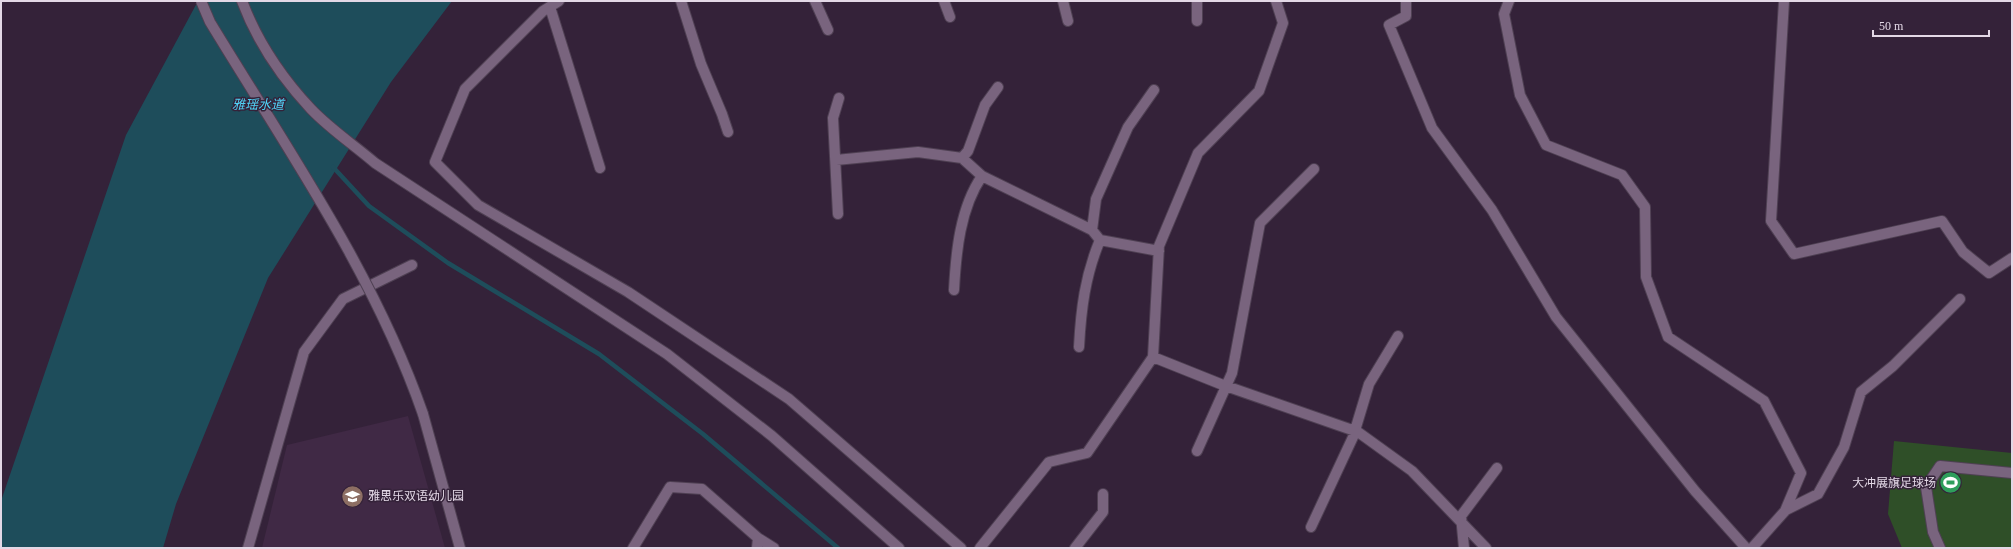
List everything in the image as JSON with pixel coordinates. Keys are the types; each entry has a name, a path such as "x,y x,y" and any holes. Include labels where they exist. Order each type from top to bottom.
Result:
{"street":[{"path":"202,1 210,22 340,234 376,300 408,371 423,414 460,548"},
{"path":"242,1 249,20 264,47 279,69 312,110 331,127 375,163 667,354 772,436 899,548"},
{"path":"559,1 543,11 465,89 435,162 478,205 628,292 789,399 961,548"},
{"path":"681,1 701,64 728,132"},
{"path":"815,1 828,30"},
{"path":"944,1 950,17"},
{"path":"1063,1 1068,20"},
{"path":"1197,1 1197,21"},
{"path":"980,548 1049,462 1087,453 1153,356 1159,246 1198,153 1259,91 1283,23 1276,1"},
{"path":"1406,1 1406,16 1389,25 1432,128 1492,210 1556,317 1696,491 1746,548"},
{"path":"1508,1 1504,14 1520,95 1546,144 1622,175 1645,207 1646,277 1668,337 1764,401 1801,473 1786,510 1752,548"},
{"path":"1784,1 1771,221 1794,254 1942,220 1963,252 1989,273 2012,258"},
{"path":"550,7 600,168"},
{"path":"962,158 968,151 985,105 998,87"},
{"path":"1092,230 1096,199 1128,127 1154,90"},
{"path":"838,214 833,118 839,98"},
{"path":"836,160 918,152 962,158 982,176 1092,230 1100,240 1159,251"},
{"path":"1197,451 1209,428 1232,373 1260,223 1314,169"},
{"path":"954,290 956,250 972,191 982,176"},
{"path":"1079,347 1083,299 1090,263 1100,240"},
{"path":"248,548 304,352 343,299 412,265"},
{"path":"1786,510 1818,494 1844,447 1861,392 1892,366 1960,299"},
{"path":"1311,527 1353,437 1369,384 1398,336"},
{"path":"1153,356 1223,385 1358,432 1412,471 1461,520 1486,548"},
{"path":"1940,548 1933,532 1926,487 1940,466 2012,473"},
{"path":"1464,548 1461,516 1497,468"},
{"path":"633,548 670,487 702,490 757,543 774,548"},
{"path":"1075,548 1103,512 1103,494"}],"shaded area":[{"name":"雅思乐双语幼儿园","path":"408,416 445,548 262,548 287,445"}],"green space":[{"name":"大冲展旗足球场","path":"1894,441 2012,453 2012,548 1902,548 1888,514"}],"water":[{"name":"雅瑶水道","path":"198,1 452,1 391,82 268,278 176,504 163,548 1,548 1,501 126,135"}],"waterway":[{"path":"333,167 369,206 448,263 599,354 703,434 838,548"}],"place":[{"name":"大冲展旗足球场","path":"1951,483"},
{"name":"雅思乐双语幼儿园","path":"352,496"}]}
